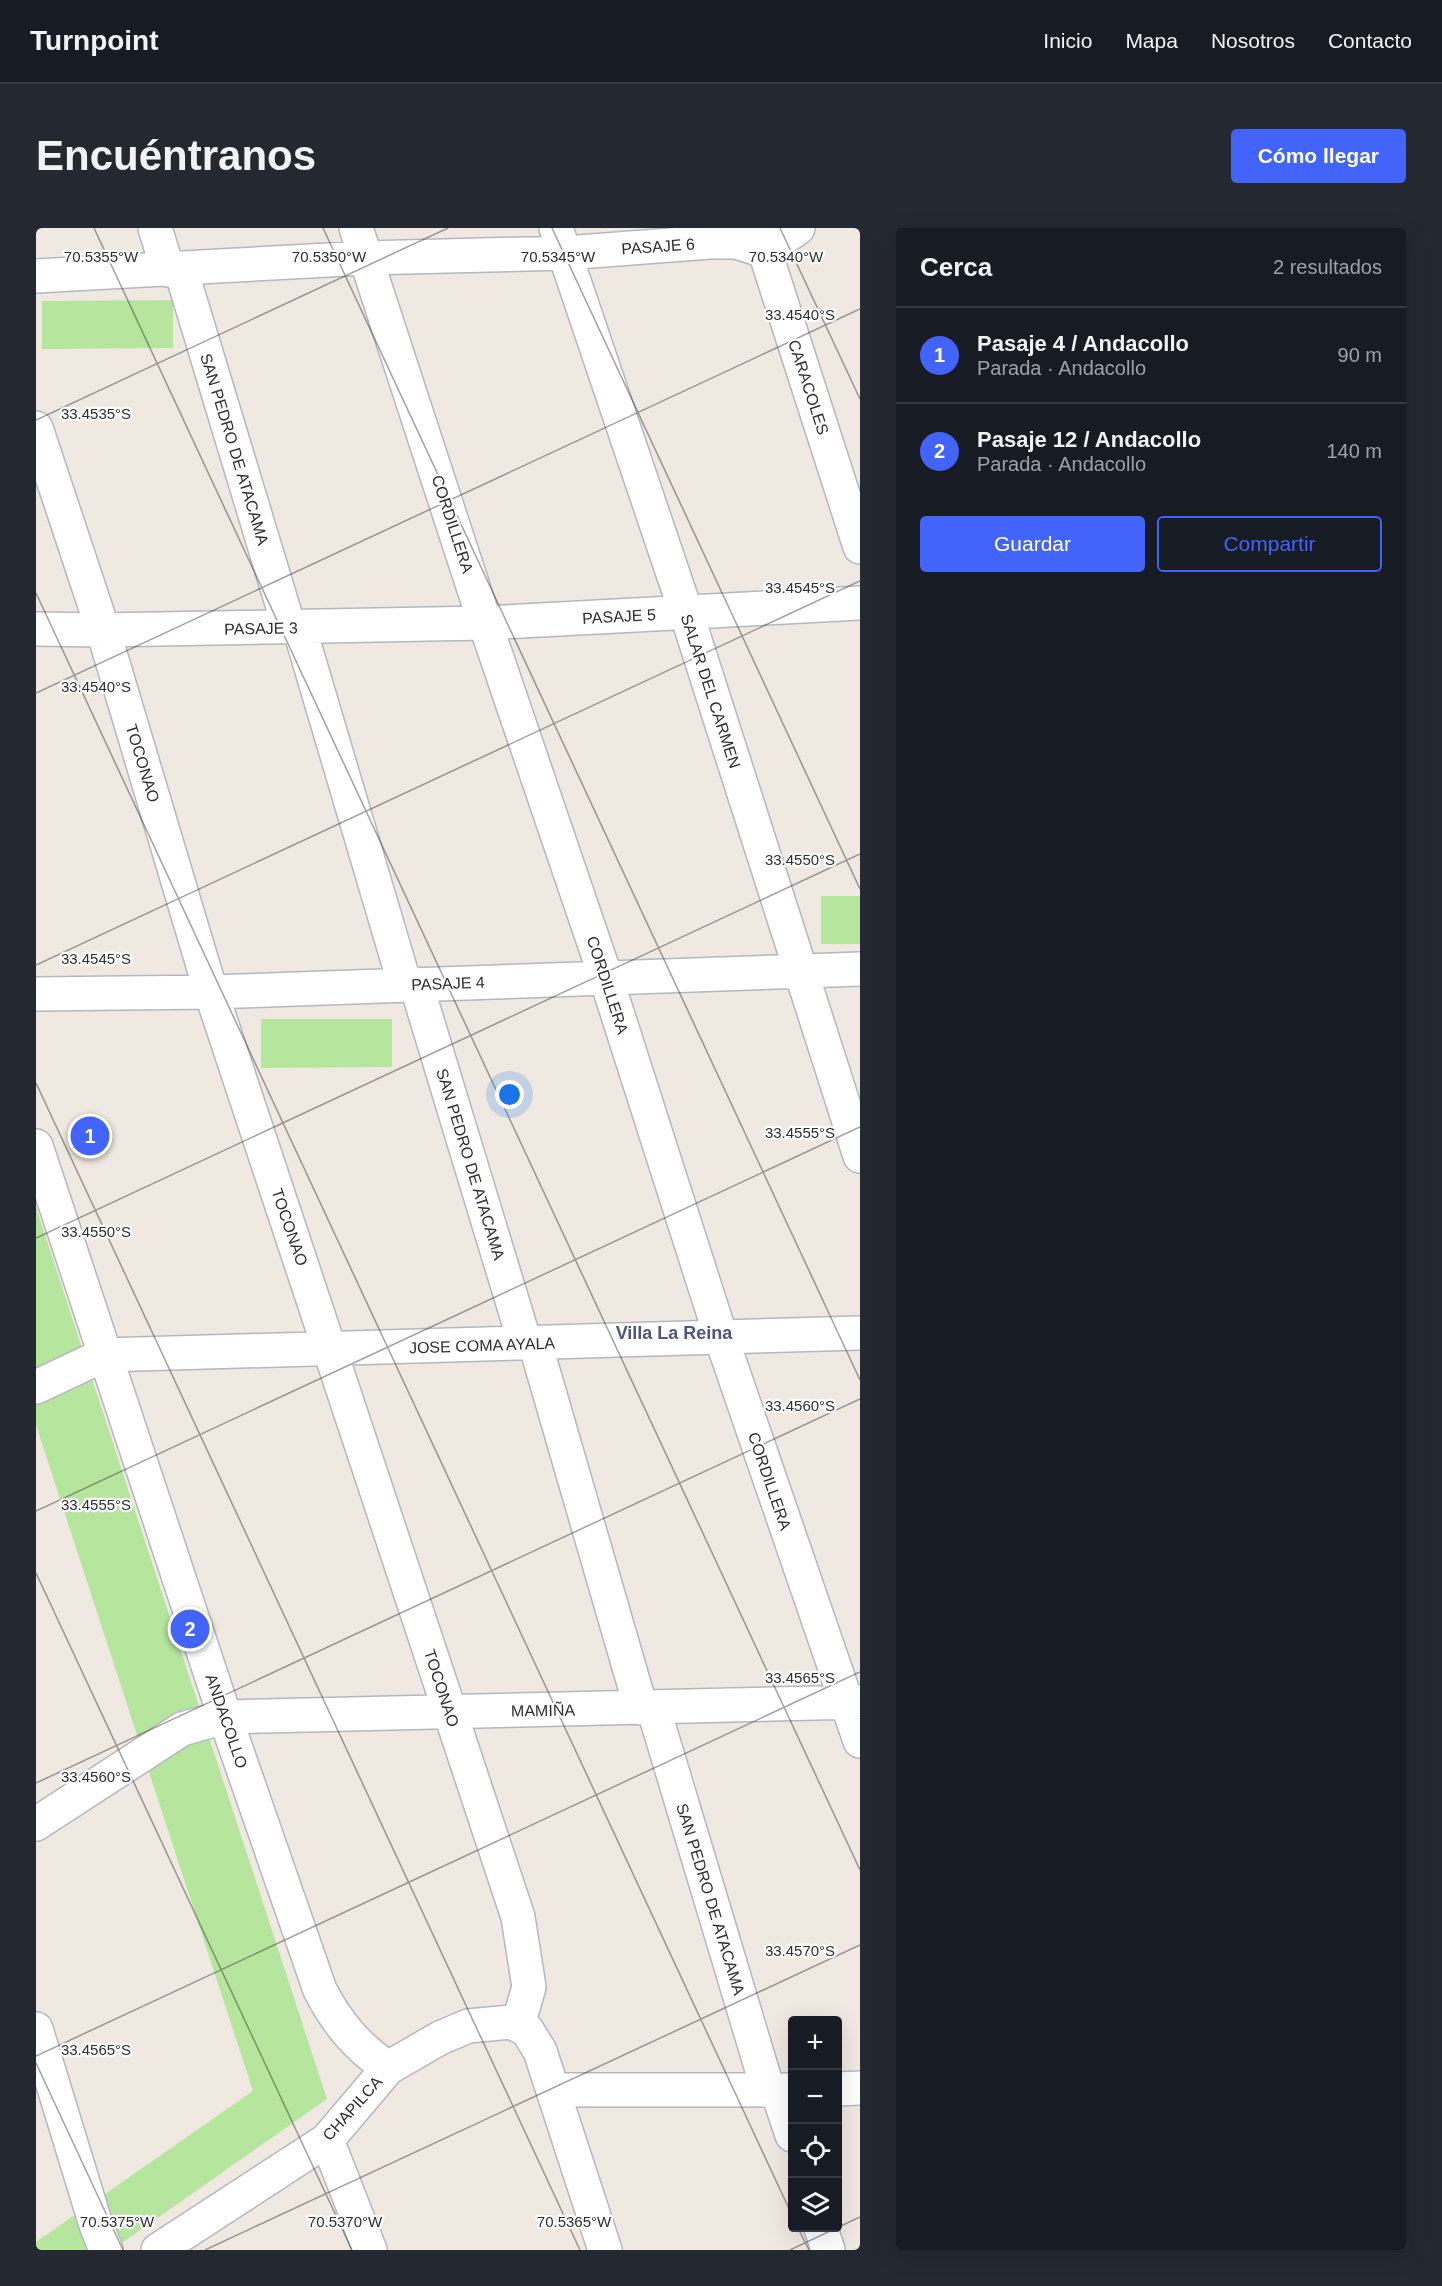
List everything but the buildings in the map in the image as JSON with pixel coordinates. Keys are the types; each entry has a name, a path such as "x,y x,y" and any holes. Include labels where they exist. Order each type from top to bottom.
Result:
{"street":[{"name":"SAN PEDRO DE ATACAMA","path":"154,228 174,270 294,627 530,1343 647,1707 789,2124"},
{"path":"761,239 798,228"},
{"name":"PASAJE 6","path":"36,276 174,270 361,243 736,242 761,239"},
{"name":"CARACOLES","path":"761,239 860,547"},
{"name":"SALAR DEL CARMEN","path":"560,241 686,612 860,1156"},
{"name":"CORDILLERA","path":"361,243 485,623 606,978 721,1336 853,1702 860,1741"},
{"name":"TOCONAO","path":"36,428 103,630 211,992 518,1917 529,1987 523,2028"},
{"name":"PASAJE 5","path":"485,623 860,603"},
{"name":"PASAJE 3","path":"36,629 103,630 485,623"},
{"name":"PASAJE 4","path":"36,994 211,992 860,969"},
{"name":"ANDACOLLO","path":"36,1146 225,1717 320,1990 332,2014 347,2034 366,2053 388,2068"},
{"name":"JOSE COMA AYALA","path":"104,1355 860,1333"},
{"path":"36,1387 104,1355"},
{"name":"MAMIÑA","path":"36,1824 182,1729 225,1717 853,1702"},
{"name":"CHAPILCA","path":"167,2247 327,2140 388,2068 440,2037 468,2026 511,2022 523,2028"},
{"path":"523,2028 540,2050 605,2250"},
{"path":"36,2029 96,2225 106,2250"},
{"path":"842,2089 860,2088"},
{"path":"554,2090 779,2090"},
{"path":"327,2140 370,2250"},
{"path":"822,2232 828,2250"}],"green space":[{"path":"173,300 173,348 42,349 42,301"},
{"path":"821,896 860,896 860,944 821,944"},
{"path":"261,1019 392,1019 392,1067 261,1068"},
{"path":"36,1207 327,2099 112,2250 36,2250 36,2242 253,2091 36,1425"}],"place":[{"name":"Pasaje 4 / Andacollo","path":"90,1136"},
{"name":"Pasaje 12 / Andacollo","path":"190,1629"}],"district":[{"name":"Villa La Reina","path":"674,1333"}]}
